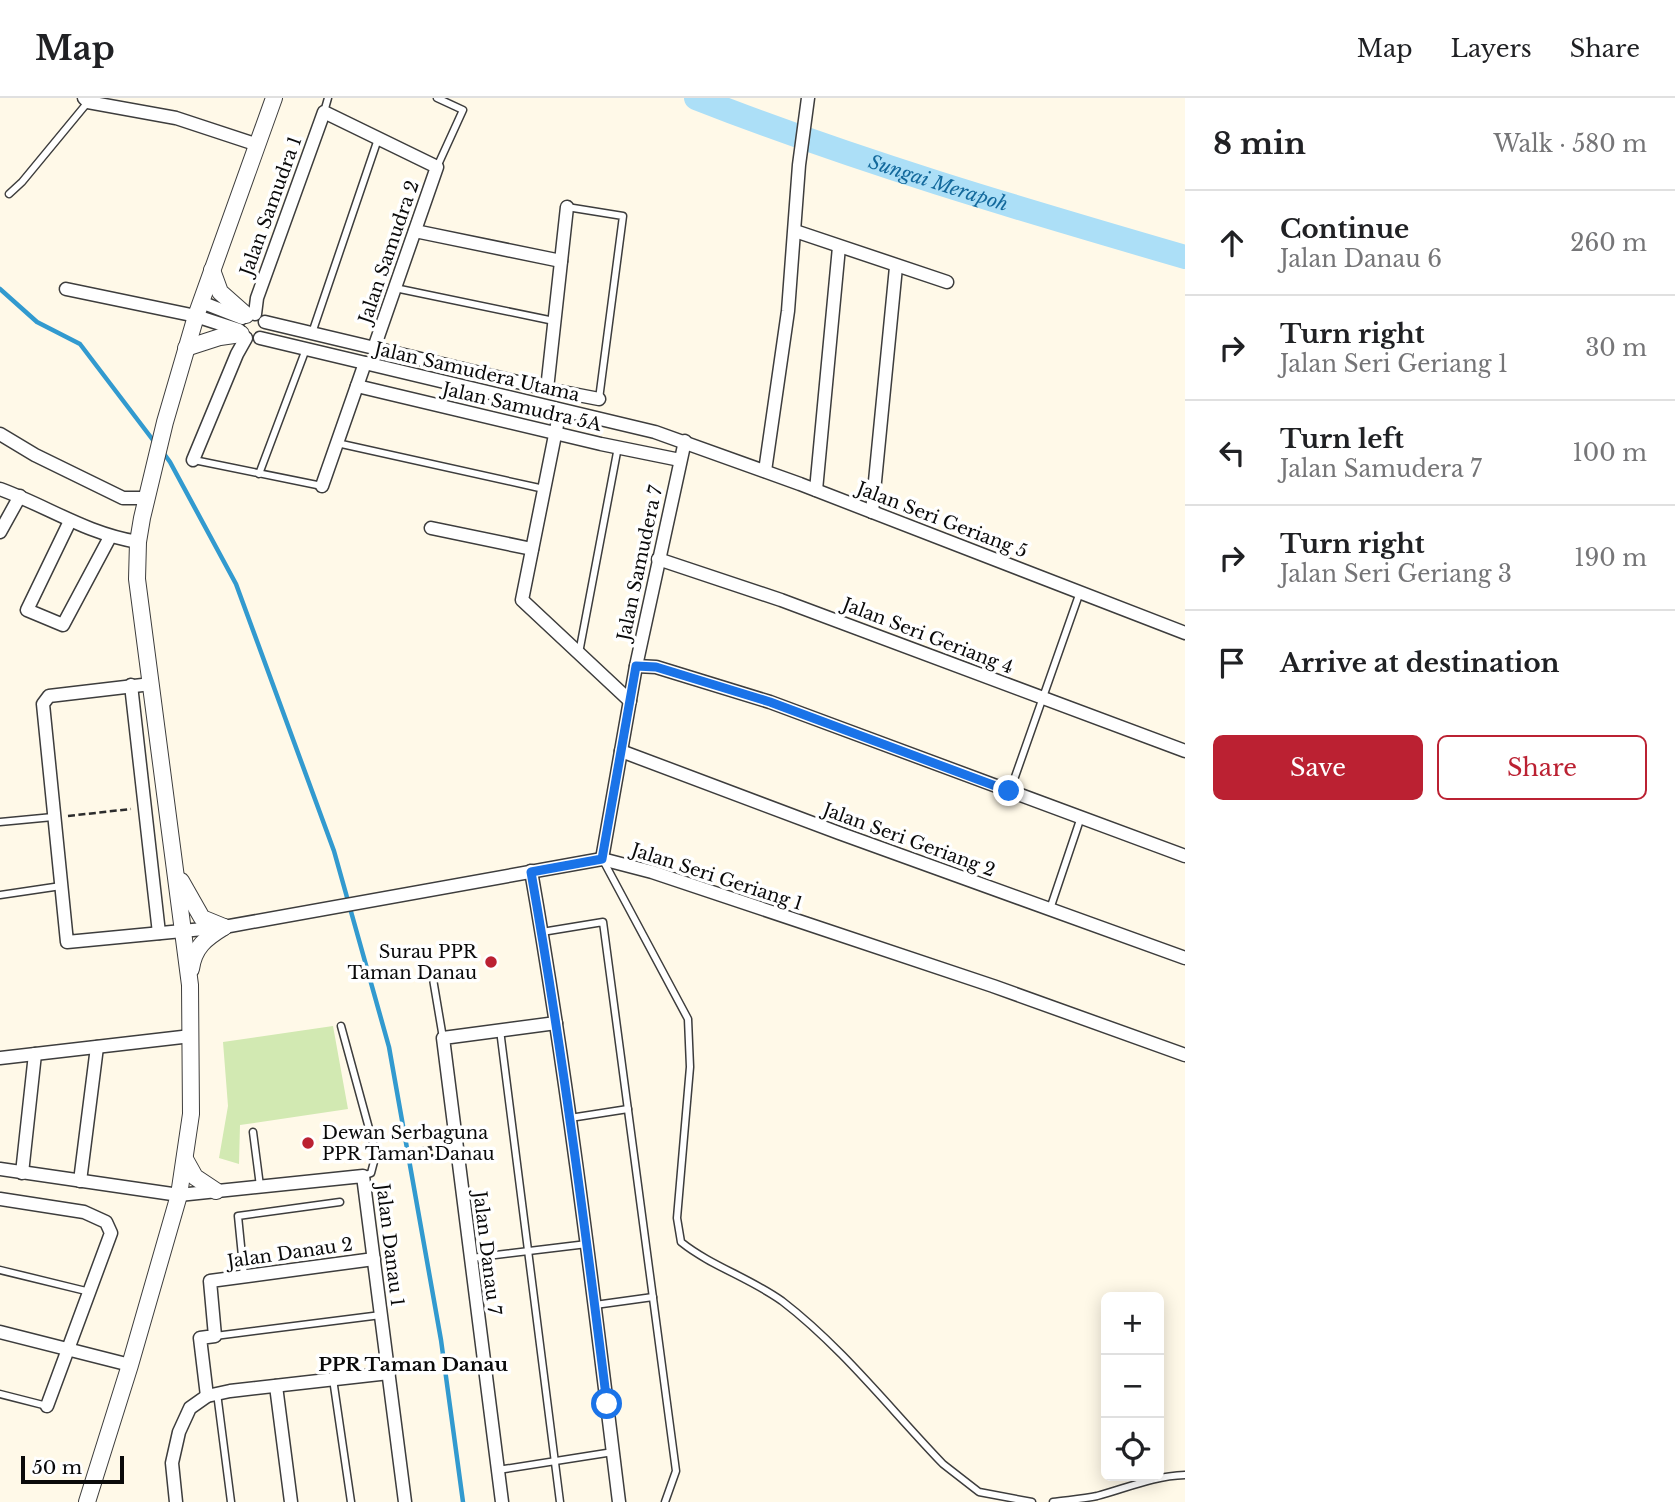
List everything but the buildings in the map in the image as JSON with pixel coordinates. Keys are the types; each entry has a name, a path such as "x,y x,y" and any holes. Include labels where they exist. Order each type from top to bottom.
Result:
{"street":[{"path":"765,471 778,392 795,231 799,164 808,98"},
{"path":"86,100 176,118 258,145"},
{"path":"190,985 137,579 138,542 153,469 186,348 272,103"},
{"path":"324,112 437,167"},
{"name":"Jalan Samudra 1","path":"248,324 324,112"},
{"name":"Jalan Samudra 2","path":"374,348 437,167"},
{"path":"547,389 567,207"},
{"path":"415,231 561,261"},
{"path":"795,231 947,282"},
{"path":"816,490 839,247"},
{"path":"872,512 896,267"},
{"path":"212,270 220,292 248,324"},
{"name":"Jalan Samudera Utama","path":"66,289 199,309 265,331 260,338 685,441"},
{"path":"186,348 248,324"},
{"path":"193,460 248,324"},
{"name":"Jalan Samudera Utama","path":"248,324 312,333 599,399"},
{"path":"322,486 365,363"},
{"name":"Jalan Samudra 5A","path":"357,386 680,460"},
{"path":"559,410 522,600 630,701"},
{"path":"0,434 35,455 123,498 146,498"},
{"name":"Jalan Seri Geriang 5","path":"685,441 1185,634"},
{"name":"Jalan Samudera 7","path":"602,859 636,666 685,441"},
{"path":"0,489 20,496 69,522 110,537 138,542"},
{"path":"0,531 20,496"},
{"path":"69,522 27,610 63,625 110,537"},
{"path":"431,528 532,549"},
{"name":"Jalan Seri Geriang 4","path":"658,559 781,600 1185,751"},
{"path":"636,666 656,667 770,702 1185,856"},
{"path":"61,886 43,704 49,696 151,684"},
{"path":"131,685 159,933"},
{"name":"Jalan Seri Geriang 2","path":"621,751 1185,958"},
{"path":"145,811 166,811"},
{"name":"Jalan Seri Geriang 1","path":"61,886 66,942 224,927 602,859 652,872 993,986 1185,1055"},
{"path":"176,869 201,918 224,927"},
{"path":"531,872 570,1118 619,1502"},
{"path":"87,1502 179,1195 191,1114 190,985 193,957 207,937 224,927"},
{"path":"443,1038 556,1023"},
{"path":"0,1058 191,1036"},
{"name":"Jalan Danau 7","path":"443,1038 502,1502"},
{"path":"80,1181 97,1047"},
{"path":"22,1172 35,1054"},
{"path":"185,1159 195,1177 216,1191"},
{"name":"Jalan Danau 1","path":"0,1169 179,1195 363,1177 405,1502"},
{"path":"0,1199 84,1212 106,1222 111,1233 47,1406"},
{"name":"Jalan Danau 2","path":"215,1336 210,1282 374,1259"},
{"path":"0,1332 130,1365"},
{"path":"212,1394 200,1338 215,1336"},
{"path":"176,1502 172,1463 179,1432 190,1408 212,1394 389,1373"},
{"path":"276,1385 291,1502"}],"lane":[{"path":"324,112 328,98"},
{"path":"437,98 463,110 437,167"},
{"path":"9,194 22,182 86,100"},
{"path":"312,333 378,139"},
{"path":"567,207 623,216 599,399"},
{"path":"395,288 554,321"},
{"path":"259,474 306,349"},
{"path":"337,443 544,489"},
{"path":"579,653 618,447"},
{"path":"193,460 322,486"},
{"path":"1009,791 1080,592"},
{"path":"0,822 53,817"},
{"path":"1049,910 1081,817"},
{"path":"602,859 618,884 688,1019 690,1067 677,1218 681,1242 780,1300 816,1330 943,1464 962,1480 979,1492 1032,1502"},
{"path":"0,895 61,886"},
{"path":"542,933 603,922 676,1471 665,1502"},
{"path":"432,974 443,1038"},
{"path":"341,1026 376,1154 371,1173 363,1177"},
{"path":"500,1030 560,1502"},
{"path":"570,1118 628,1109"},
{"path":"253,1132 261,1188"},
{"path":"244,1276 238,1216 340,1202"},
{"path":"470,1258 587,1244"},
{"path":"0,1270 90,1292"},
{"path":"595,1305 653,1297"},
{"path":"215,1336 381,1315"},
{"path":"333,1379 351,1502"},
{"path":"0,1394 47,1406"},
{"path":"212,1394 231,1502"},
{"path":"498,1470 613,1452"},
{"path":"1053,1502 1096,1496 1166,1476 1185,1475"}],"path":[{"path":"53,817 145,811"},
{"path":"385,1153 431,1147 433,1161"}],"green space":[{"path":"333,1026 348,1109 240,1125 239,1164 219,1158 228,1106 223,1042"}],"waterway":[{"name":"Sungai Merapoh","path":"696,98 878,163 1185,257"},
{"path":"0,289 37,322 80,344 156,444"},
{"path":"162,451 236,584 334,851 389,1047 441,1340 463,1502"}],"place":[{"name":"Surau PPR Taman Danau","path":"491,962"},
{"name":"Dewan Serbaguna PPR Taman Danau","path":"308,1143"}],"district":[{"name":"PPR Taman Danau","path":"413,1364"}],"route":[{"path":"607,1404 577,1166 548,964 531,872 602,859 636,666 656,667 770,702 1009,791"}]}
